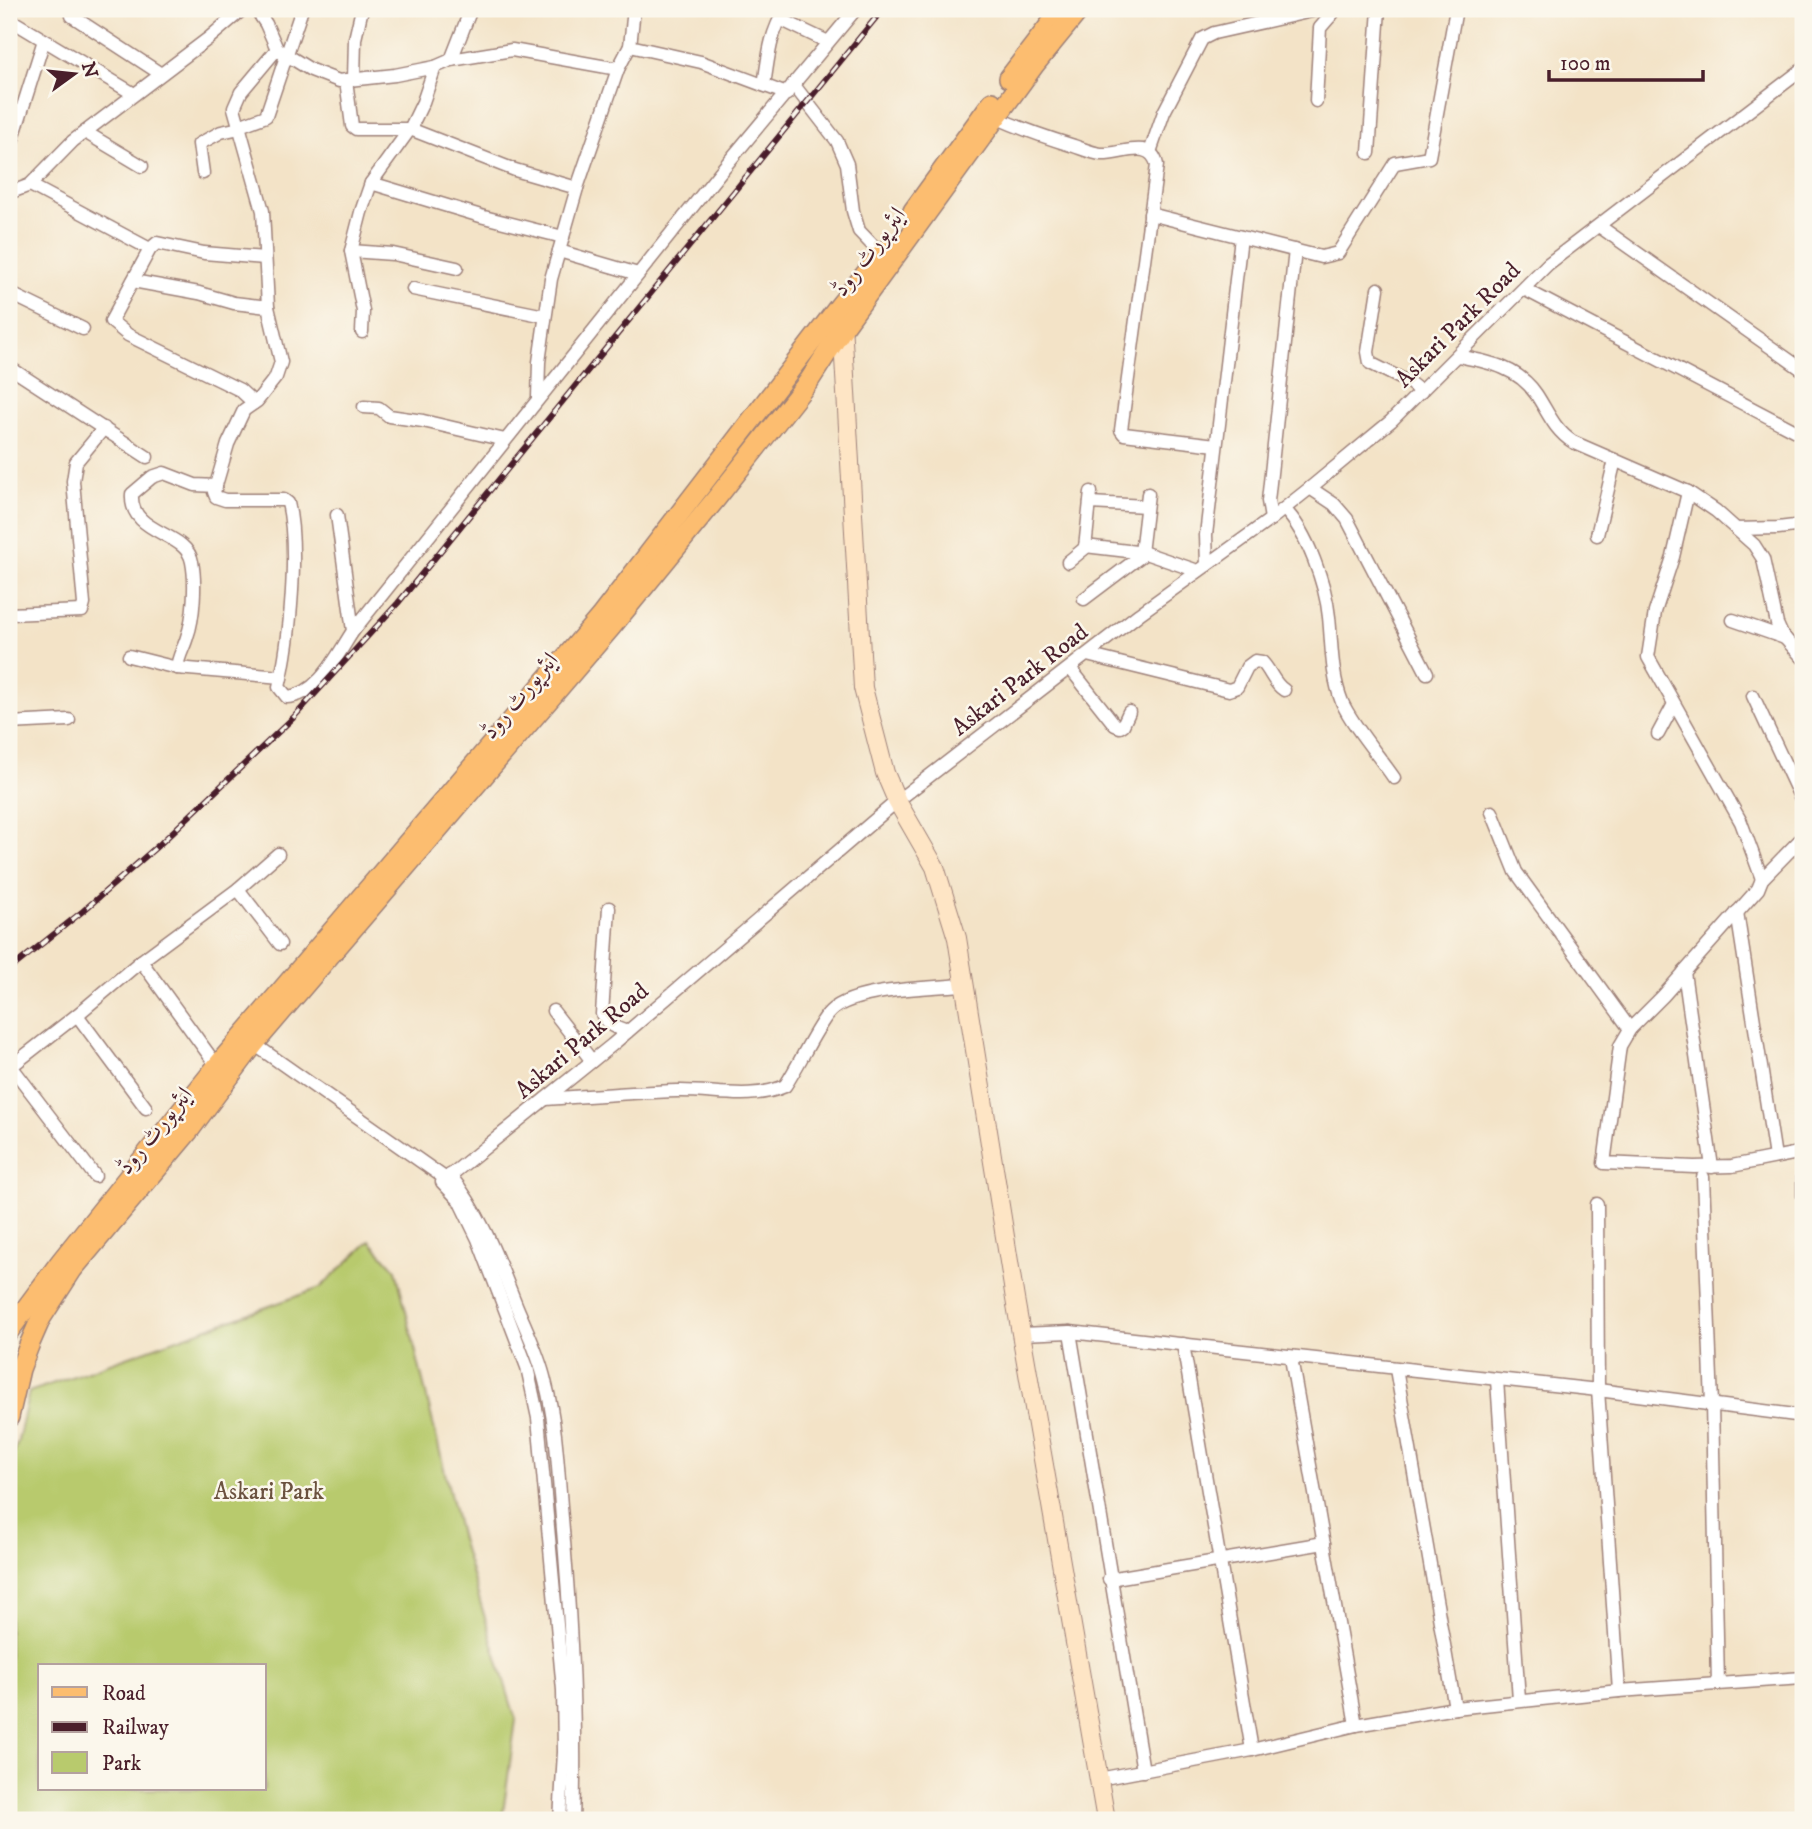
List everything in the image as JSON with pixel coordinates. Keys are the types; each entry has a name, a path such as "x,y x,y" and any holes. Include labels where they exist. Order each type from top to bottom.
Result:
{"main road":[{"name":"ایئرپورٹ روڈ","path":"9,1331 61,1261 217,1066 600,617 840,305 882,255 1028,51 1062,9"},
{"name":"ایئرپورٹ روڈ","path":"9,1417 27,1351 41,1318 72,1270 188,1132 254,1044 646,584 809,381 843,328 1035,64 1080,9"},
{"path":"9,1380 16,1363 27,1351"}],"street":[{"path":"9,193 30,185 40,172 85,132 243,9"},
{"path":"256,9 281,51 311,70 339,81 435,67 451,60 512,50 618,69"},
{"path":"203,173 198,144 221,132 266,116 281,51 302,9"},
{"path":"362,9 350,80 352,126 356,129 410,129 515,170 577,188"},
{"path":"451,60 471,9"},
{"path":"538,398 539,362 551,279 577,188 618,69 630,46 634,9"},
{"path":"281,51 240,92 234,108 264,211 268,307 281,362 276,377 254,403 244,410 228,444 214,492 216,497 225,500 284,500 288,503 293,573 279,687 287,697 298,696 323,675 352,631 538,398 856,9"},
{"path":"1369,153 1379,9"},
{"path":"1150,214 1321,257 1338,253 1395,163 1429,157 1456,9"},
{"path":"1316,101 1320,28 1329,10"},
{"path":"1216,445 1124,434 1121,430 1157,165 1150,152 1164,112 1202,39 1214,33 1329,10"},
{"path":"764,85 768,50 782,14 828,42"},
{"path":"72,16 161,74"},
{"path":"9,19 134,94"},
{"path":"9,151 44,40"},
{"path":"630,46 701,62 764,85 790,89 837,141 847,164 853,211 859,231 882,255"},
{"path":"362,332 363,311 351,251 371,183 410,129 435,67"},
{"name":"Askari Park Road","path":"446,1179 627,1032 897,802 1139,614 1310,488 1391,421 1548,264 1803,69"},
{"path":"997,118 1029,132 1099,153 1130,149 1150,152"},
{"path":"85,132 142,166"},
{"path":"371,183 451,208 563,237"},
{"path":"30,185 150,249"},
{"path":"1599,226 1803,370"},
{"path":"1085,546 1143,553 1203,568 1241,237"},
{"path":"254,403 240,390 128,335 111,321 150,249 157,243 204,253 265,258"},
{"path":"1271,519 1268,501 1295,250"},
{"path":"351,251 393,254 457,268"},
{"path":"559,251 638,274"},
{"path":"133,281 199,293 234,303 268,307"},
{"path":"414,289 545,316"},
{"path":"1378,289 1368,352 1370,363 1410,383 1421,392"},
{"path":"1524,289 1803,435"},
{"path":"9,293 83,329"},
{"path":"840,305 863,688 885,773 897,802 935,867 957,938 1021,1334 1106,1820"},
{"path":"1458,356 1512,370 1530,386 1561,434 1573,442 1688,492 1736,529 1754,545 1763,559 1772,611 1785,639 1803,659"},
{"path":"15,371 147,457"},
{"path":"364,407 379,408 389,416 424,421 505,440"},
{"path":"9,614 82,611 84,604 74,481 76,461 104,428"},
{"path":"1597,535 1615,460"},
{"path":"177,668 178,657 188,636 193,609 192,560 180,545 138,519 131,504 132,494 152,477 164,473 195,485 216,486"},
{"path":"1310,488 1334,504 1347,519 1427,673"},
{"path":"1688,492 1673,557 1655,612 1648,657 1741,822 1762,879"},
{"path":"1068,562 1085,546 1090,497 1147,500 1143,553 1084,599"},
{"path":"1284,509 1293,517 1301,533 1325,593 1332,659 1343,704 1394,778"},
{"path":"337,515 352,631"},
{"path":"1736,529 1803,525"},
{"path":"1733,620 1785,639"},
{"path":"1087,655 1228,690 1237,687 1248,667 1255,661 1262,662 1269,669 1276,685 1284,690"},
{"path":"129,656 177,668 281,677"},
{"path":"1070,668 1115,725 1123,725 1129,712"},
{"path":"1754,696 1803,803"},
{"path":"1658,734 1674,704"},
{"path":"9,723 69,720"},
{"path":"1492,812 1516,872 1630,1029"},
{"path":"1800,839 1762,879 1758,889 1684,972 1630,1029 1620,1046 1605,1163 1707,1172 1803,1152 1803,1196"},
{"path":"1800,839 1803,854"},
{"path":"96,1176 10,1067 142,961 238,890 278,854"},
{"path":"238,890 280,944"},
{"path":"609,908 602,1014 612,1026 627,1032"},
{"path":"1737,912 1775,1157"},
{"path":"142,961 217,1066"},
{"path":"1684,972 1707,1172 1718,1684"},
{"path":"546,1099 679,1091 748,1095 774,1091 785,1086 829,1013 846,1001 870,995 963,985"},
{"path":"553,1011 592,1061"},
{"path":"77,1015 146,1108"},
{"path":"254,1044 466,1194 486,1230 538,1357 551,1408 575,1691 573,1820"},
{"path":"446,1179 478,1240 527,1367 538,1418 563,1690 561,1820"},
{"path":"1597,1204 1598,1391 1619,1691"},
{"path":"1021,1334 1070,1332 1803,1416"},
{"path":"1070,1332 1143,1771"},
{"path":"1182,1344 1252,1750"},
{"path":"1291,1357 1356,1725"},
{"path":"1396,1369 1455,1708"},
{"path":"1497,1380 1519,1700"},
{"path":"1109,1579 1324,1543"},
{"path":"1099,1779 1252,1750 1356,1725 1455,1708 1619,1691 1803,1678"}],"green space":[{"name":"Askari Park","path":"370,1241 396,1270 461,1539 516,1720 502,1820 9,1820 9,1468 29,1392 320,1288"}],"railway":[{"path":"9,970 83,911 161,843 293,718 398,603 883,9"}]}
